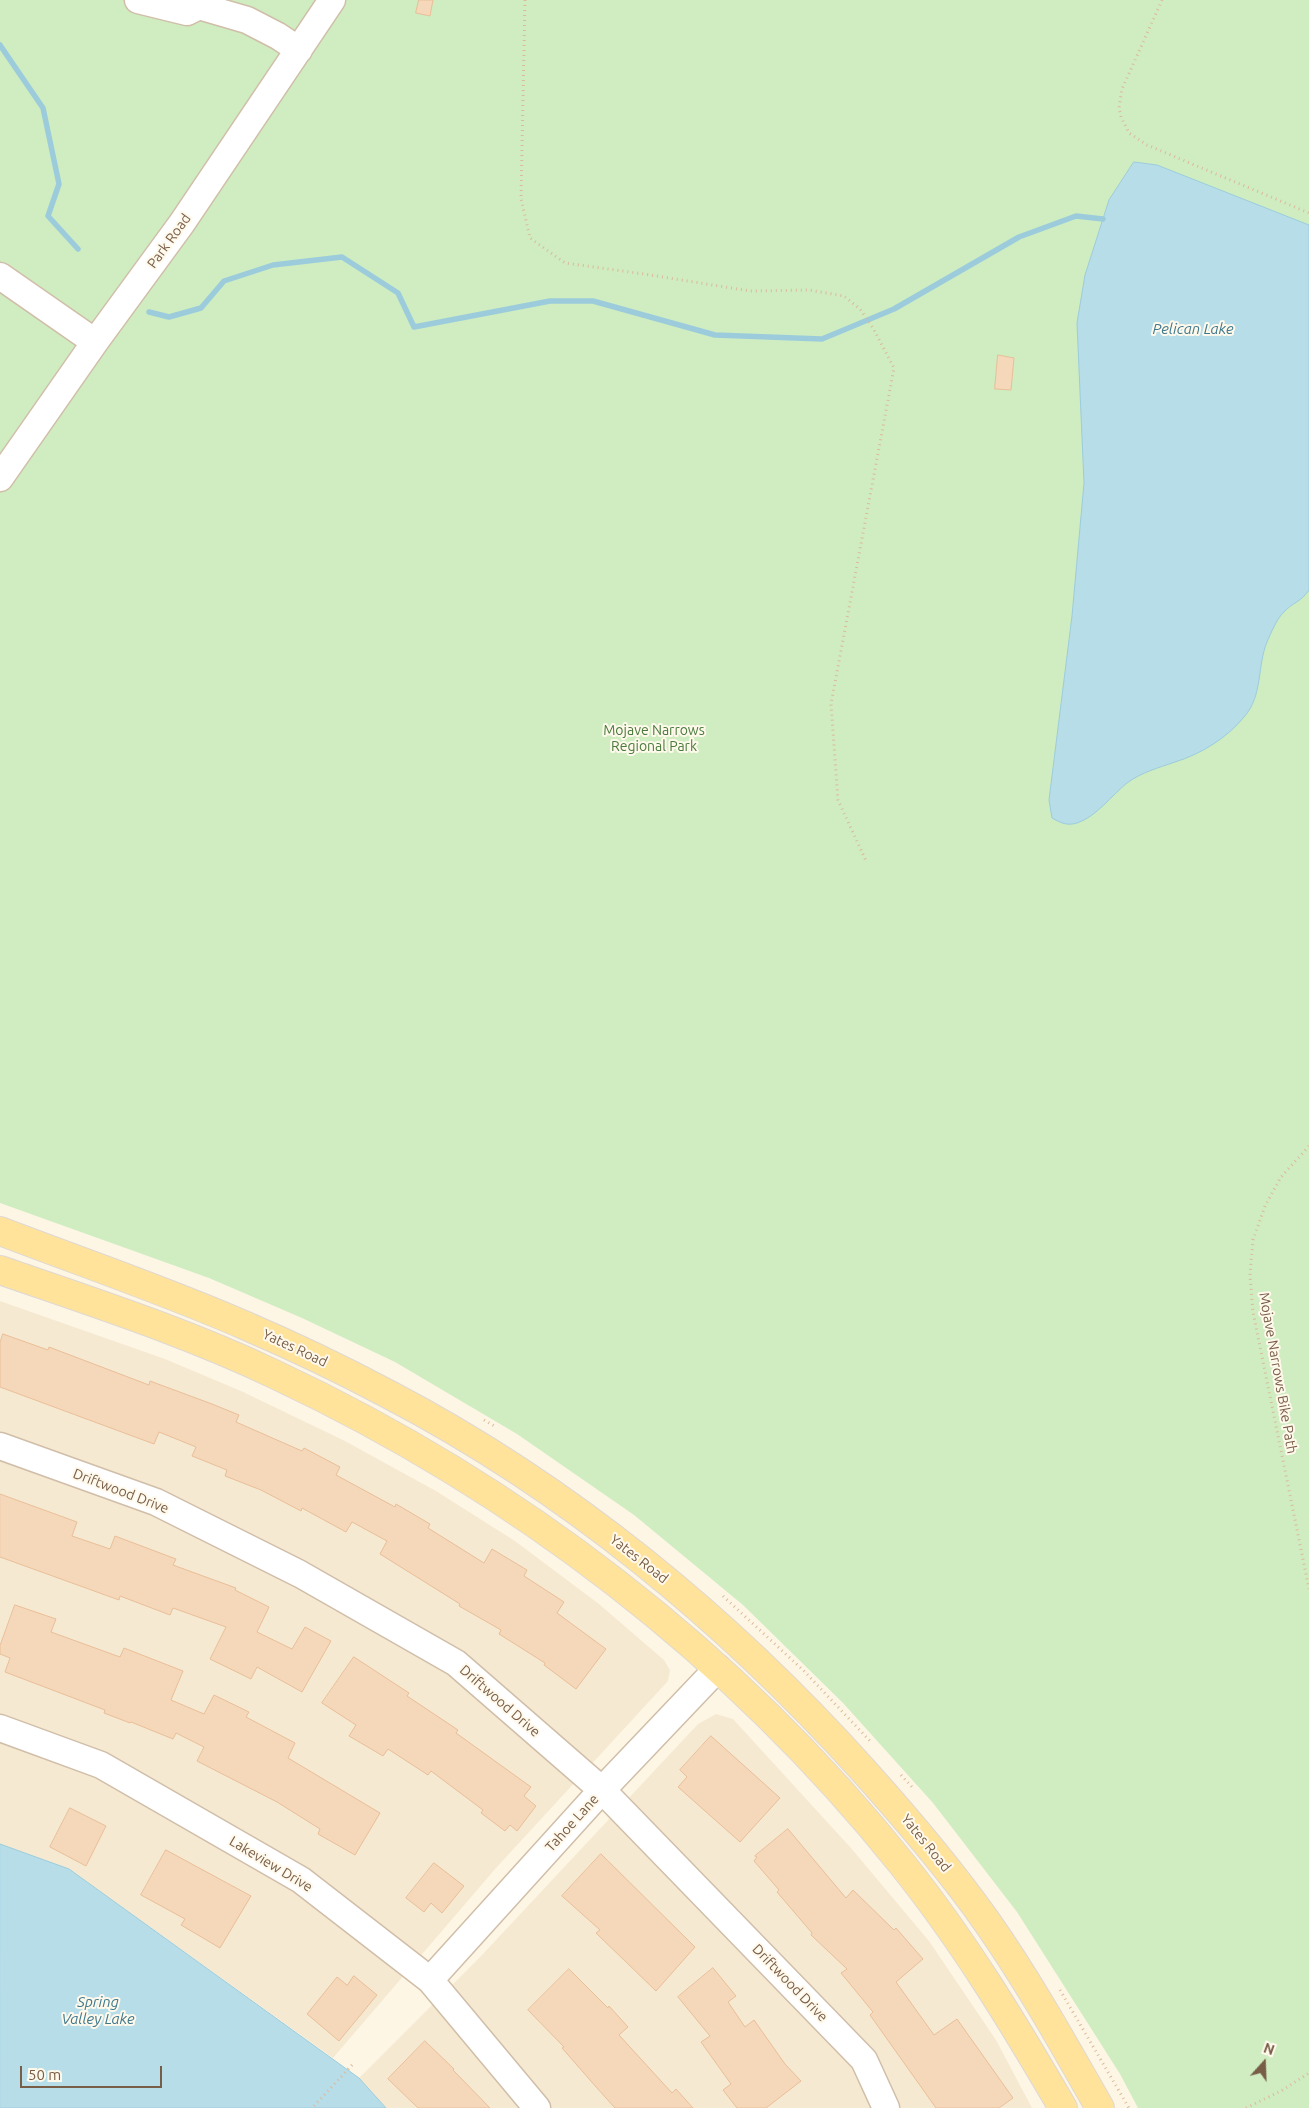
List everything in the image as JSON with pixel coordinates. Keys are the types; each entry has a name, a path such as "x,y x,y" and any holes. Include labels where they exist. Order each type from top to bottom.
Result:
{"main road":[{"name":"Yates Road","path":"0,1231 241,1323 390,1395 501,1460 562,1500 638,1558 717,1623 817,1719 922,1835 987,1922 1040,2002 1100,2108"},
{"path":"0,1270 153,1324 219,1350 270,1372 369,1421 479,1485 542,1527 621,1585 718,1668 815,1763 901,1862 965,1949 1064,2108"}],"street":[{"path":"138,0 187,12 200,3 249,10 278,36 299,50"},
{"name":"Park Road","path":"0,478 95,342 182,224 332,0"},
{"path":"0,276 95,342"},
{"name":"Driftwood Drive","path":"0,1446 156,1502 300,1574 456,1663 602,1790 864,2060 886,2108"},
{"name":"Tahoe Lane","path":"430,1980 602,1790 718,1668"},
{"name":"Lakeview Drive","path":"0,1728 101,1765 302,1880 430,1980 537,2108"}],"path":[{"path":"525,0 521,199 530,238 565,263 750,291 809,290 844,296 860,309 873,328 894,368 831,704 838,800 867,863"},
{"path":"1162,0 1122,89 1121,117 1129,133 1147,145 1309,213"},
{"name":"Mojave Narrows Bike Path","path":"1309,1146 1281,1177 1265,1206 1253,1240 1250,1275 1253,1312 1309,1589"},
{"path":"314,2106 353,2064"},
{"path":"1246,2108 1281,2091 1309,2073"}],"shaded area":[{"path":"0,1301 165,1359 241,1391 345,1441 436,1491 515,1541 599,1604 664,1660 670,1670 668,1681 496,1868 333,2058 69,1869 0,1844"},
{"path":"716,1714 733,1719 851,1848 929,1941 996,2040 1032,2108 386,2108 359,2078 481,1956 698,1724"}],"green space":[{"name":"Mojave Narrows Regional Park","path":"0,0 1309,0 1309,2108 1138,2108 1120,2074 1017,1912 933,1803 843,1703 743,1605 634,1515 517,1434 395,1362 302,1318 209,1278 0,1203"}],"water":[{"name":"Pelican Lake","path":"1134,162 1157,165 1309,225 1309,590 1303,598 1281,615 1274,626 1264,651 1254,700 1244,717 1230,732 1204,750 1138,776 1121,788 1091,816 1077,823 1067,824 1052,818 1049,800 1072,616 1084,483 1077,323 1085,275 1109,200"},
{"name":"Spring Valley Lake","path":"0,1844 69,1869 359,2078 386,2108 0,2108"}],"building":[{"path":"419,0 433,0 430,16 416,13"},
{"path":"998,355 1014,358 1011,390 995,389"},
{"path":"3,1334 48,1350 49,1347 149,1385 150,1381 212,1404 239,1415 236,1422 302,1451 304,1448 340,1467 336,1475 395,1507 396,1504 430,1524 428,1528 484,1563 492,1549 527,1570 524,1576 564,1602 557,1613 606,1649 576,1689 544,1665 545,1663 499,1634 501,1630 459,1606 460,1604 380,1554 387,1541 352,1522 346,1532 302,1508 301,1511 261,1490 225,1476 227,1470 192,1456 196,1447 159,1432 154,1444 0,1387 0,1343"},
{"path":"0,1494 77,1522 72,1536 110,1549 115,1536 176,1559 173,1565 236,1588 235,1590 269,1607 257,1632 292,1649 305,1627 331,1641 302,1692 257,1667 251,1679 210,1659 226,1627 173,1608 170,1615 120,1596 119,1600 0,1557"},
{"path":"15,1605 56,1619 51,1632 120,1657 124,1648 183,1671 171,1700 204,1714 214,1695 249,1712 246,1717 295,1743 288,1758 380,1813 355,1855 318,1834 320,1829 277,1802 197,1761 204,1747 176,1733 173,1739 130,1723 104,1713 105,1710 5,1672 10,1658 0,1654 0,1646"},
{"path":"354,1657 409,1693 407,1696 458,1730 456,1733 531,1787 524,1796 536,1806 517,1831 510,1825 505,1831 481,1813 483,1810 431,1771 428,1775 388,1749 383,1756 349,1736 356,1725 322,1703"},
{"path":"711,1736 780,1798 740,1842 678,1787 687,1777 680,1770"},
{"path":"70,1808 106,1826 86,1866 50,1847"},
{"path":"788,1829 846,1898 853,1890 894,1930 896,1928 923,1959 896,1982 934,2035 957,2019 1013,2098 999,2108 936,2108 870,2015 873,2012 841,1973 847,1969 811,1935 812,1933 777,1892 779,1890 754,1861 757,1857 755,1856"},
{"path":"166,1850 251,1896 220,1948 181,1925 185,1919 141,1895"},
{"path":"601,1854 695,1947 656,1991 596,1933 600,1930 562,1896"},
{"path":"434,1863 464,1886 442,1913 431,1903 424,1912 406,1898"},
{"path":"713,1968 736,1996 728,2002 745,2027 754,2020 785,2064 801,2081 766,2108 737,2108 723,2090 731,2084 701,2042 710,2036 678,1997"},
{"path":"569,1969 608,2008 609,2006 628,2027 619,2035 672,2093 676,2089 693,2108 615,2108 597,2088 562,2048 564,2047 528,2010"},
{"path":"354,1976 377,1995 339,2041 307,2014 337,1977 347,1985"},
{"path":"425,2041 490,2108 418,2108 388,2079"}],"waterway":[{"path":"0,45 43,108 59,184 48,216 78,249"},
{"path":"149,312 169,317 201,308 224,281 273,265 342,257 398,293 414,327 550,301 593,301 715,335 822,339 894,309 1019,237 1076,216 1103,219"}]}
